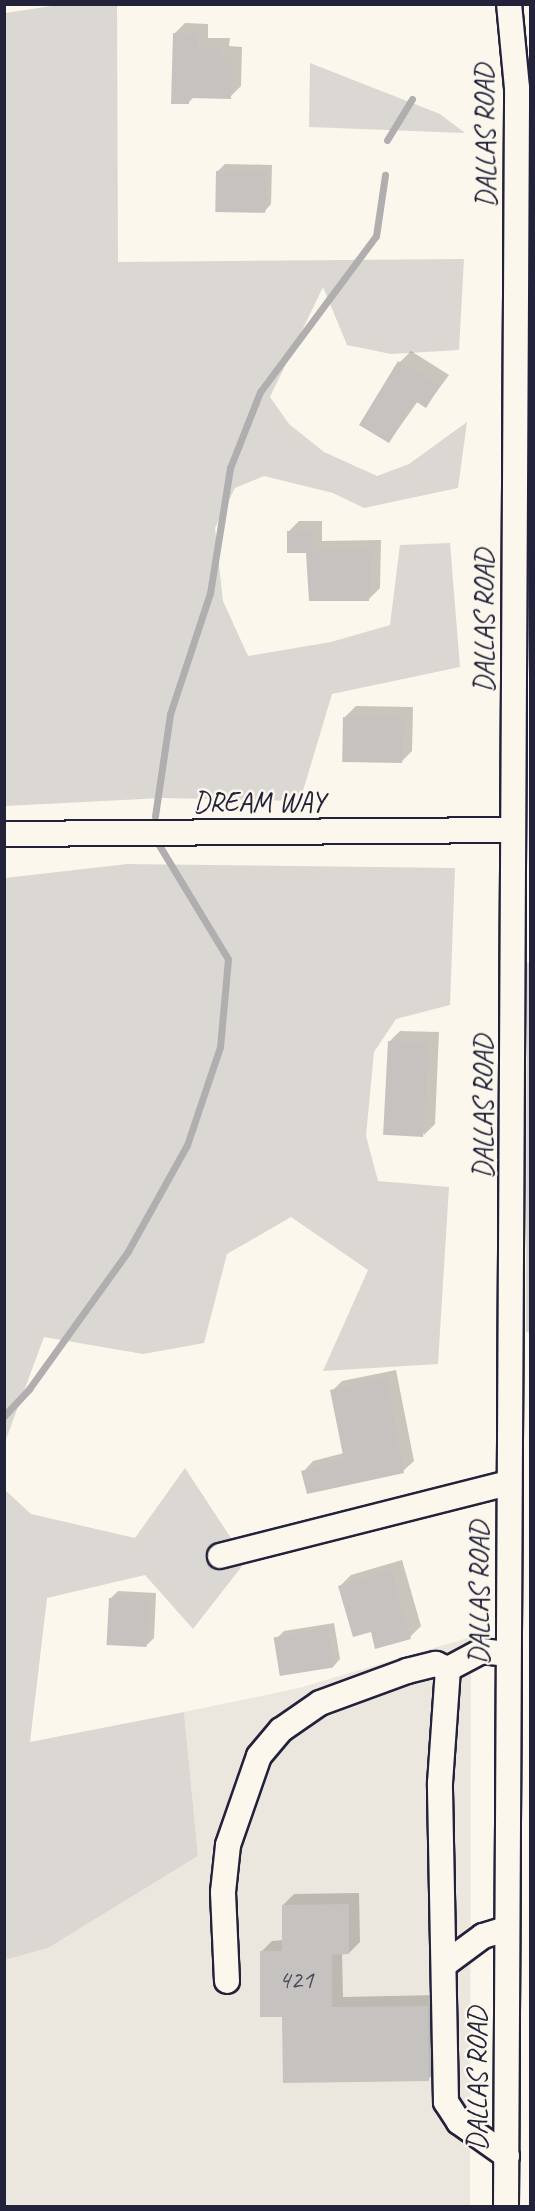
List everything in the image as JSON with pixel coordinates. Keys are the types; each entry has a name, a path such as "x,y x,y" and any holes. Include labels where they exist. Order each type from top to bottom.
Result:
{"street":[{"path":"508,6 531,24"},
{"name":"DALLAS ROAD","path":"506,2206 517,88 508,6"},
{"name":"DREAM WAY","path":"4,834 513,830"},
{"path":"220,1556 509,1483"},
{"path":"448,1669 482,1651 508,1654"},
{"path":"227,1981 223,1892 228,1845 259,1756 281,1730 320,1703 407,1671 436,1664 448,1669"},
{"path":"448,1669 440,1783 446,2102 459,2122 507,2156"},
{"path":"445,1964 483,1935 506,1929"}],"shaded area":[{"path":"65,4 117,5 118,262 464,259 459,350 391,354 347,345 323,287 270,397 289,424 324,452 377,476 409,464 467,422 458,488 364,508 333,493 264,476 235,488 215,528 223,601 248,656 331,642 390,625 400,545 450,543 460,667 332,694 300,801 162,798 5,806 5,13"},
{"path":"310,63 440,114 465,133 309,127"},
{"path":"127,864 455,868 450,1005 396,1019 374,1052 366,1136 378,1181 449,1187 438,1364 323,1371 368,1270 291,1217 227,1254 204,1343 143,1354 44,1337 5,1442 5,878"},
{"path":"527,963 530,963 530,1333 526,1332"},
{"path":"185,1468 246,1561 193,1629 145,1575 47,1598 30,1742 184,1712 198,1856 48,1948 5,1960 5,1490 31,1514 135,1538"},
{"path":"471,1637 470,2206 5,2206 5,1960 48,1948 198,1856 184,1712 299,1688"}],"building":[{"path":"173,33 198,34 197,49 219,49 219,57 231,57 231,99 189,98 189,104 171,104"},
{"path":"216,171 266,172 265,213 215,212"},
{"path":"398,361 440,386 426,408 415,401 389,443 359,425"},
{"path":"287,531 311,531 311,551 371,550 369,601 309,601 306,553 287,553"},
{"path":"343,717 403,718 402,763 342,762"},
{"path":"388,1041 428,1043 423,1137 383,1135"},
{"path":"386,1379 404,1473 307,1494 301,1471 344,1460 330,1390"},
{"path":"391,1570 411,1639 375,1649 371,1632 353,1637 338,1586"},
{"path":"109,1598 149,1600 146,1647 107,1645"},
{"path":"327,1629 333,1668 280,1676 274,1637"},
{"path":"349,1904 349,1954 332,1955 332,2007 428,2006 429,2081 283,2083 282,2017 260,2017 260,1951 282,1951 282,1905"}],"waterway":[{"path":"387,140 412,99"},
{"path":"155,816 170,714 210,593 230,468 260,392 376,236 385,175"},
{"path":"4,1416 29,1389 128,1251 187,1145 220,1047 228,959 156,840"}]}
